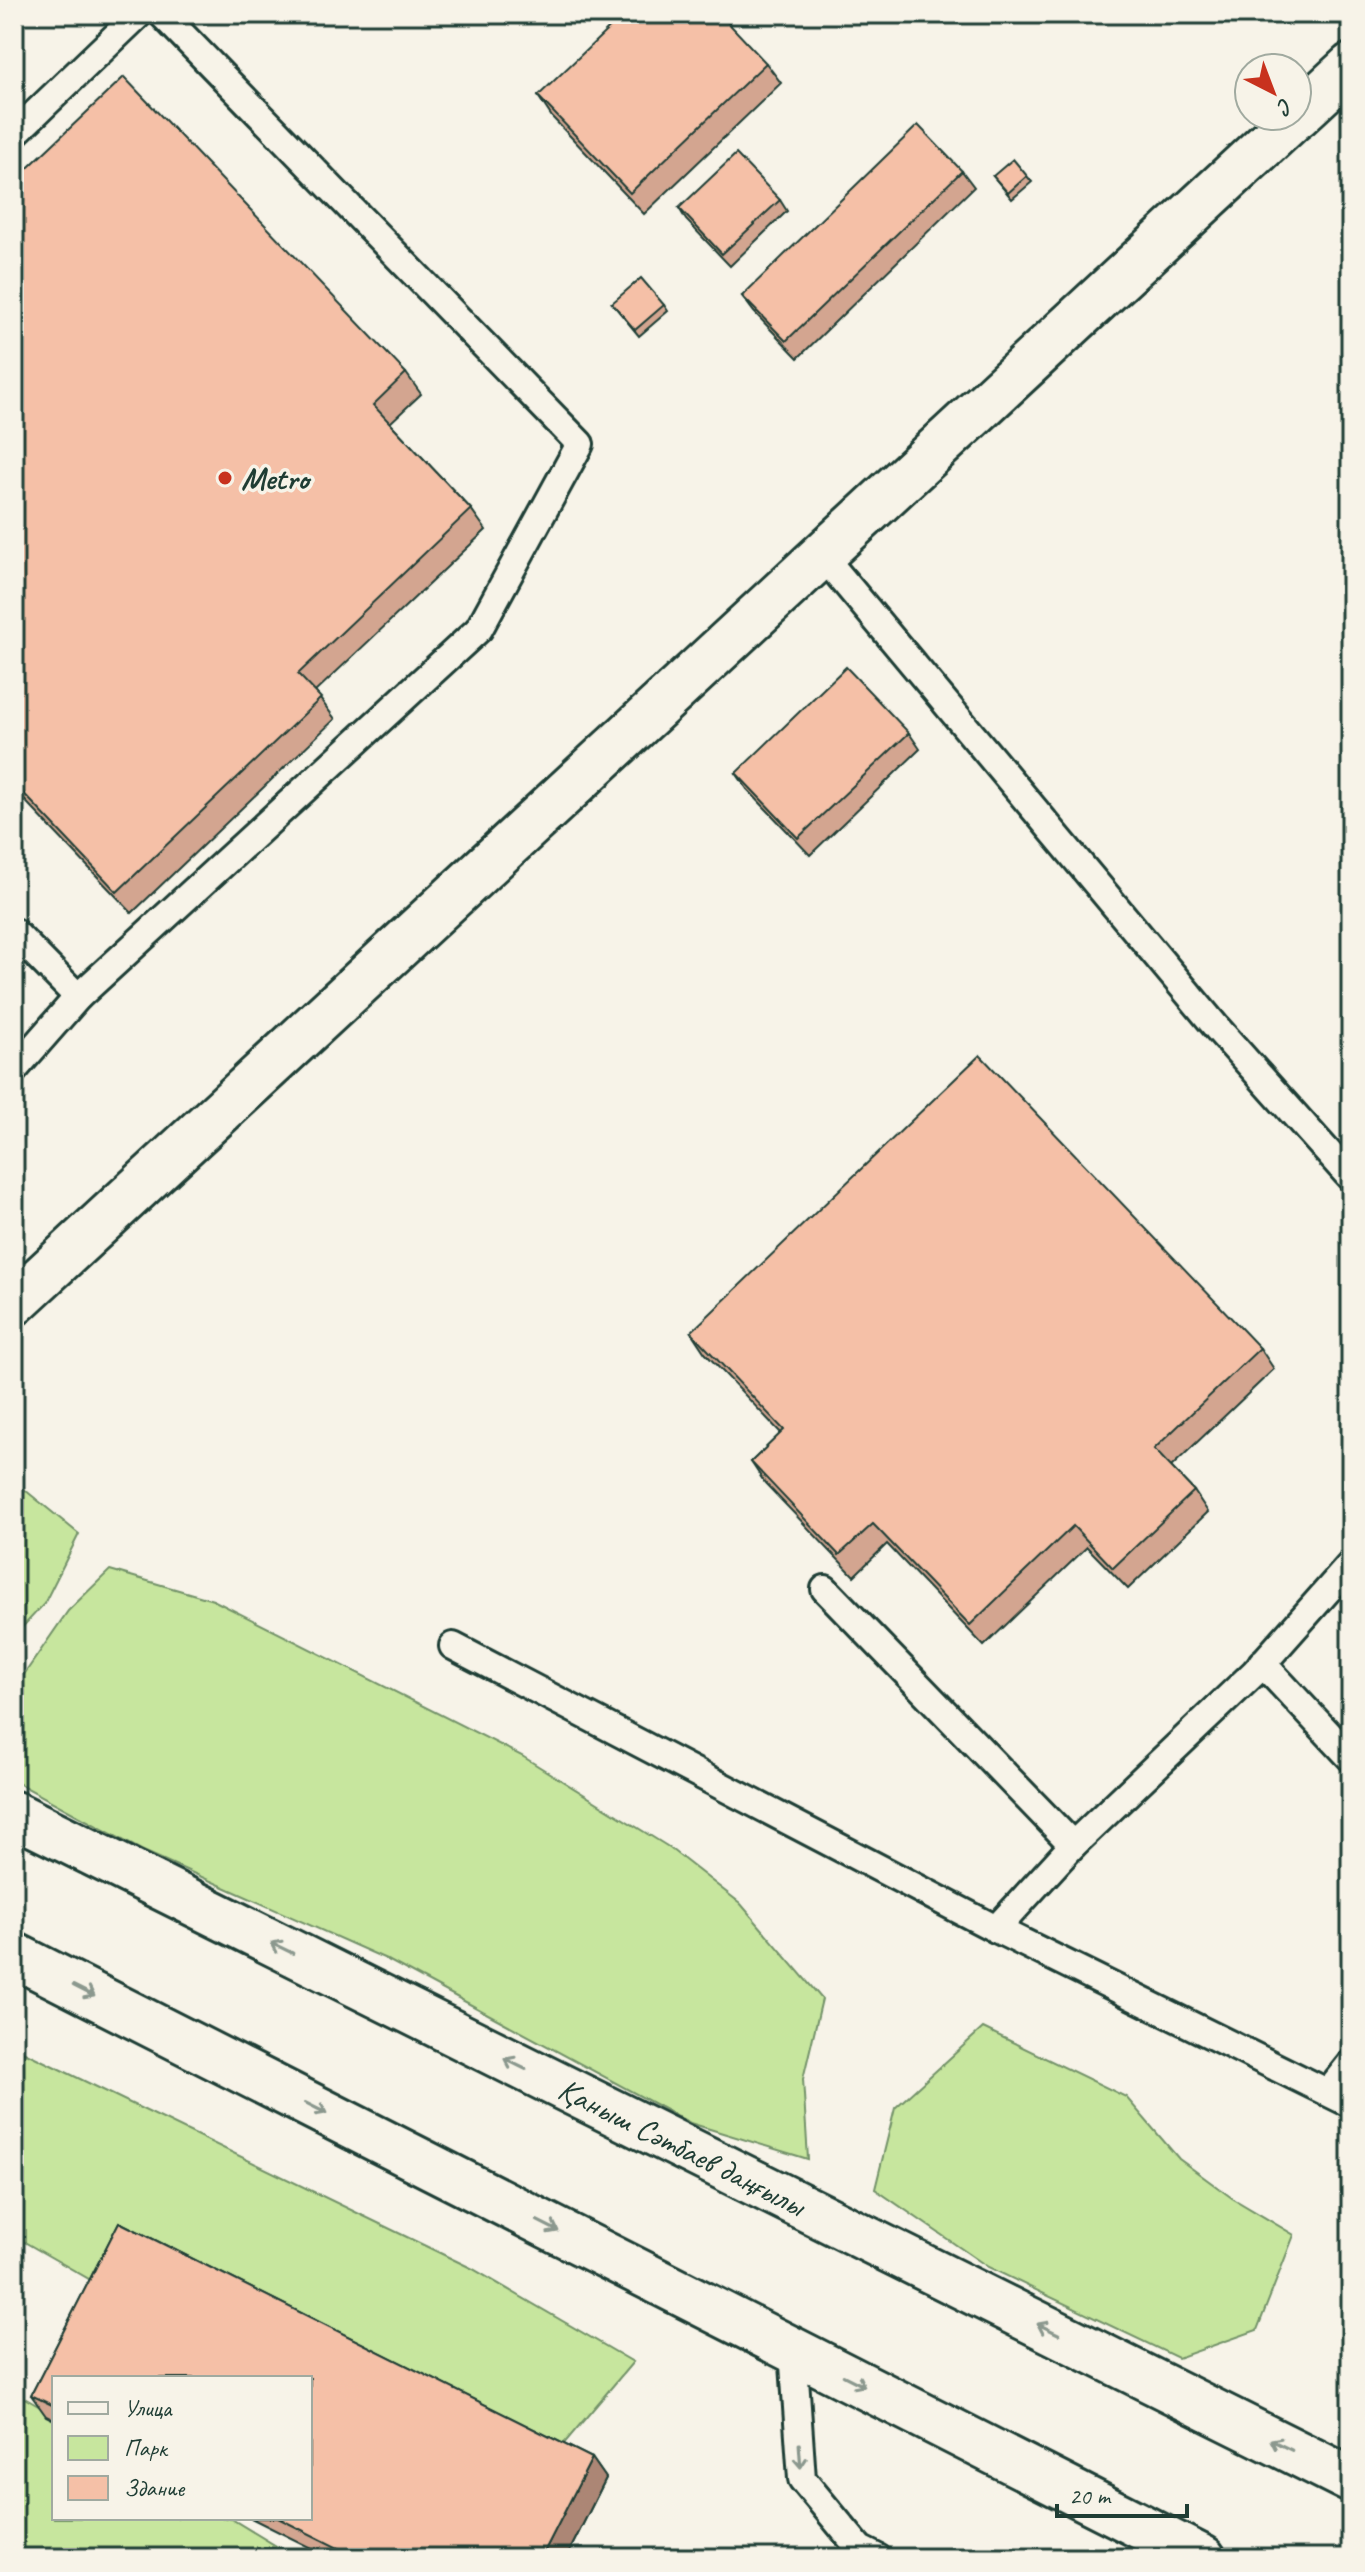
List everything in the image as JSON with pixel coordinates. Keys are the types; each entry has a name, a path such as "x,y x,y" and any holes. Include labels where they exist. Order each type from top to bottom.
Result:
{"main road":[{"path":"1313,101 1351,66"},
{"path":"14,1303 1280,132"},
{"name":"Қаныш Сәтбаев даңғылы","path":"14,1814 1351,2480"},
{"path":"14,1955 1203,2558"}],"lane":[{"path":"14,134 139,14"},
{"path":"14,1070 78,997 479,629 580,444 162,14"},
{"path":"822,555 1217,1028 1351,1178"},
{"path":"14,932 78,997"},
{"path":"996,1929 1073,1845 1262,1663 1351,1564"},
{"path":"825,1589 1073,1845"},
{"path":"453,1646 996,1929 1340,2098 1351,2063"},
{"path":"1262,1663 1351,1758"},
{"path":"793,2350 802,2479 860,2549 878,2558"}],"green space":[{"path":"14,1481 79,1534 44,1604 14,1636"},
{"path":"110,1570 213,1600 522,1756 667,1846 740,1903 822,1999 803,2079 808,2159 690,2123 386,1959 141,1850 14,1781 14,1689 68,1611"},
{"path":"983,2028 1126,2097 1179,2159 1232,2198 1294,2235 1257,2330 1178,2358 988,2267 875,2189 895,2108"},
{"path":"14,2047 473,2269 633,2362 540,2472 117,2295 14,2236"},
{"path":"14,2392 52,2414 52,2520 233,2520 296,2558 14,2558"}],"building":[{"path":"624,14 720,14 766,63 630,193 538,96"},
{"name":"Metro","path":"124,77 406,373 373,405 471,509 298,674 321,698 117,892 14,783 14,181"},
{"path":"918,125 962,171 786,341 742,296"},
{"path":"736,154 780,200 722,254 679,208"},
{"path":"1013,159 1027,176 1008,193 993,176"},
{"path":"641,278 664,305 635,330 612,303"},
{"path":"846,667 909,733 798,838 736,773"},
{"path":"980,1055 1260,1348 1154,1449 1194,1491 1113,1568 1073,1526 970,1625 873,1524 839,1555 751,1462 784,1430 691,1332"},
{"path":"119,2222 592,2458 541,2558 358,2558 282,2520 312,2520 312,2376 52,2376 52,2405 31,2395"}],"place":[{"name":"Metro","path":"225,478"}]}
